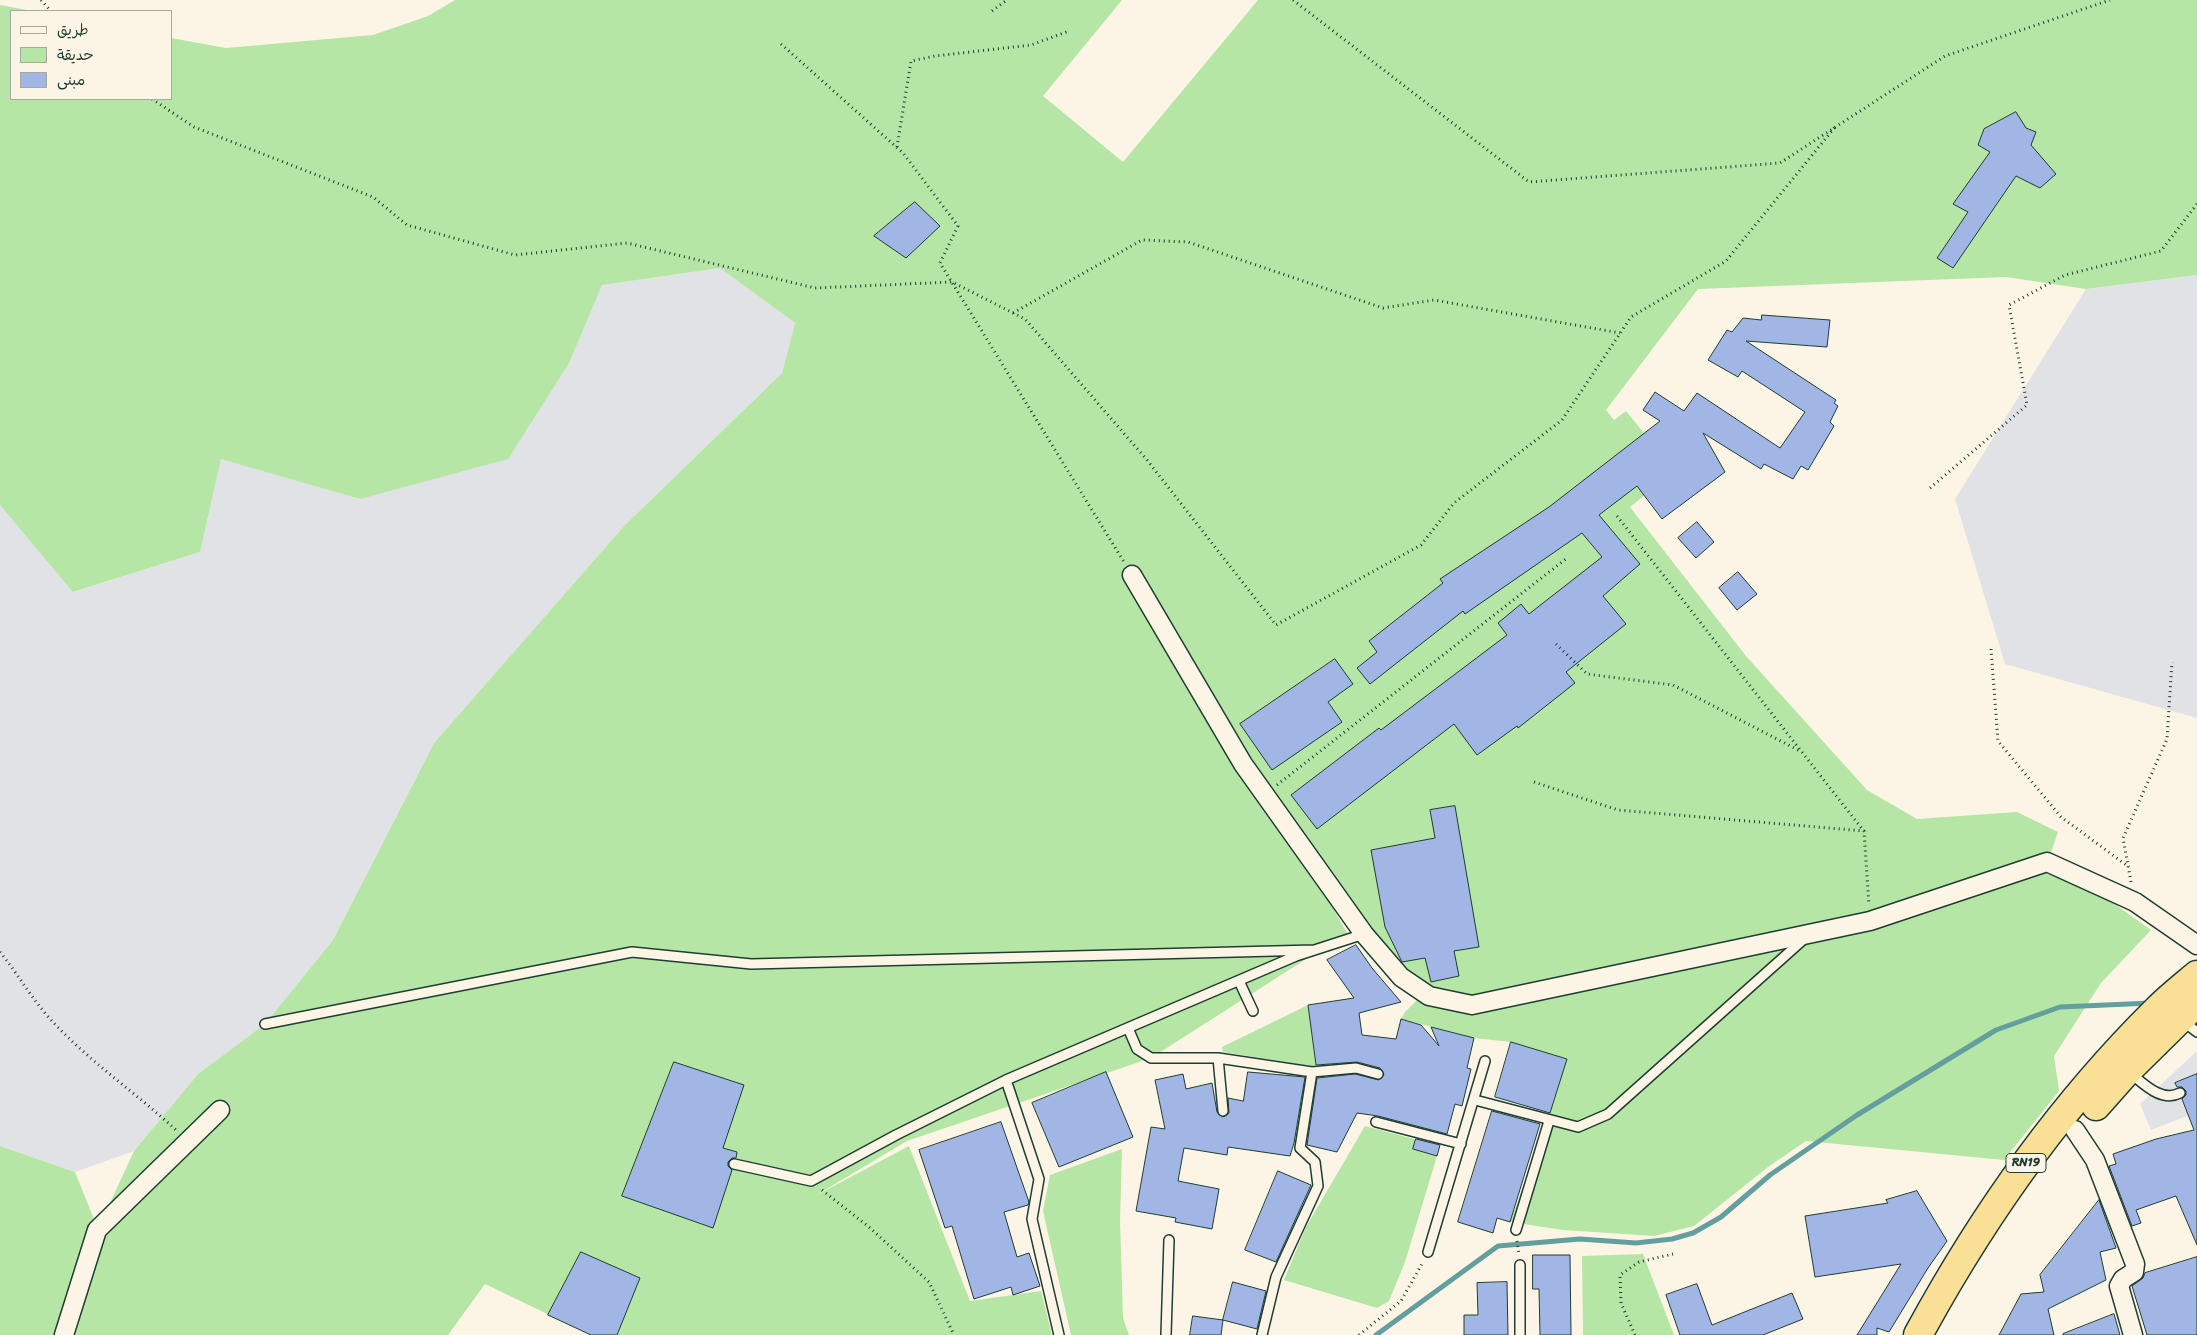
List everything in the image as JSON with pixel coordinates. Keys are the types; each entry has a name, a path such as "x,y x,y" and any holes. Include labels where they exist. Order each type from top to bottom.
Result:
{"highway":[{"name":"RN19","path":"1938,1335 1983,1257 2025,1196 2075,1130 2186,1004"},
{"name":"RN19","path":"1918,1335 1965,1253 2036,1150 2104,1067 2186,1004"}],"street":[{"path":"1132,575 1243,764 1364,934 1401,977 1429,996 1472,1005 1870,920 2047,862 2135,902 2197,945"},
{"path":"64,1335 97,1230 220,1110"},
{"path":"2075,1130 2095,1160 2135,1264 2134,1272 2123,1279 2119,1286 2132,1335"}],"lane":[{"path":"1474,1100 1578,1127 1608,1114 1810,933"},
{"path":"734,1164 811,1181 896,1135 1006,1080 1315,950 1364,934"},
{"path":"265,1024 632,952 752,964 1315,950"},
{"path":"1239,981 1253,1011"},
{"path":"1128,1028 1137,1049 1151,1058 1218,1058 1312,1072 1356,1068 1378,1074"},
{"path":"1218,1058 1223,1111"},
{"path":"1428,1252 1485,1061"},
{"path":"2127,1071 2161,1095 2168,1097 2180,1094"},
{"path":"1262,1335 1276,1277 1318,1186 1315,1162 1300,1148 1312,1072"},
{"path":"1006,1080 1039,1180 1032,1220 1060,1335"},
{"path":"1516,1230 1549,1121"},
{"path":"1376,1122 1461,1144"},
{"path":"1166,1335 1169,1240"},
{"path":"1520,1265 1520,1335"}],"path":[{"path":"40,0 49,10"},
{"path":"992,11 1007,0"},
{"path":"1293,0 1529,182 1780,163 1945,56 2110,0"},
{"path":"897,147 910,61 936,56 1031,46 1069,31"},
{"path":"781,44 904,153 958,226 940,263 1132,575"},
{"path":"154,100 194,127 373,197 407,225 515,255 627,243 815,288 952,282 1025,319 1147,460 1276,625 1422,545 1454,503 1562,420 1631,317 1726,261 1835,127"},
{"path":"1930,488 2027,405 2009,306 2066,275 2161,251 2197,204"},
{"path":"1013,313 1142,240 1188,242 1383,308 1434,300 1620,333"},
{"path":"1617,516 1864,831 1870,920"},
{"path":"1265,795 1567,558"},
{"path":"1556,644 1586,674 1673,685 1803,753"},
{"path":"1991,649 1998,741 2061,817 2129,867"},
{"path":"2135,902 2123,838 2167,740 2172,662"},
{"path":"1534,782 1618,810 1864,831"},
{"path":"0,952 52,1021 99,1066 149,1105 188,1140"},
{"path":"811,1181 869,1227 929,1282 954,1335"},
{"path":"1516,1230 1520,1265"},
{"path":"1359,1335 1401,1301 1428,1252"},
{"path":"1635,1335 1621,1303 1620,1275 1639,1262 1673,1254"}],"shaded area":[{"path":"720,268 795,323 782,373 625,525 434,743 333,940 265,1024 198,1074 134,1151 75,1172 0,1146 0,505 74,592 200,552 221,458 360,499 569,363 601,285"},
{"path":"2197,275 2197,718 2005,664 1955,499 2086,289"},
{"path":"2197,1051 2197,1112 2151,1130 2140,1104"}],"green space":[{"path":"455,0 1122,0 1043,96 1123,162 1258,0 2197,0 2197,275 2086,289 2006,277 1698,289 1606,410 1614,420 1626,411 1675,471 1630,507 1746,656 1867,790 1917,819 2017,812 2058,832 2044,873 2095,890 2151,930 2101,983 2054,1056 2059,1091 2004,1160 1806,1141 1768,1167 1694,1226 1654,1236 1563,1230 1510,1222 1550,1114 1566,1059 1511,1042 1474,1038 1401,1019 1405,1012 1419,998 1231,729 1347,933 1151,1058 907,1141 815,1196 909,1146 970,1301 1041,1291 1052,1335 591,1335 485,1284 448,1335 0,1335 0,1146 75,1172 98,1229 134,1151 198,1074 265,1024 333,940 434,743 625,525 782,373 795,323 720,268 602,285 569,363 508,459 360,499 221,459 200,552 73,592 0,505 0,5 27,10 10,10 10,100 172,100 172,38 226,48 373,35 428,16"},
{"path":"1308,1005 1316,1067 1223,1052 1222,1047"},
{"path":"1365,1126 1440,1146 1405,1262 1389,1301 1377,1308 1284,1280 1306,1227"},
{"path":"1122,1149 1120,1221 1123,1318 1129,1335 1071,1335 1043,1211 1050,1175"},
{"path":"1643,1254 1674,1335 1583,1335 1582,1256"}],"building":[{"path":"2016,112 2026,128 2036,132 2031,145 2056,174 2040,188 2016,176 1953,268 1937,258 1968,212 1953,204 1990,152 1978,145 1984,129"},
{"path":"915,202 940,226 906,258 874,236"},
{"path":"1762,315 1830,320 1827,347 1746,341 1836,400 1834,403 1838,406 1830,422 1834,426 1808,470 1801,466 1793,479 1764,464 1761,469 1703,433 1725,472 1662,519 1637,486 1599,515 1640,564 1603,596 1626,624 1566,672 1575,683 1518,728 1517,726 1477,755 1454,724 1317,829 1291,795 1507,635 1498,623 1521,604 1529,614 1602,557 1582,533 1465,614 1463,611 1370,684 1357,668 1377,652 1369,641 1443,583 1440,579 1549,507 1660,421 1643,410 1655,392 1684,411 1697,393 1780,448 1805,412 1742,371 1738,377 1708,360 1727,330 1732,332 1743,318 1761,320"},
{"path":"1697,522 1714,542 1696,558 1678,538"},
{"path":"1738,572 1757,594 1737,610 1719,588"},
{"path":"1335,659 1353,684 1328,702 1342,722 1272,770 1240,724"},
{"path":"1455,806 1479,947 1454,951 1459,976 1431,982 1425,958 1402,962 1385,927 1371,850 1435,838 1430,810"},
{"path":"1356,945 1372,968 1401,1002 1359,1013 1362,1035 1396,1039 1401,1019 1421,1025 1439,1046 1431,1027 1474,1038 1467,1068 1471,1069 1462,1106 1455,1104 1447,1134 1378,1116 1357,1113 1337,1152 1307,1145 1317,1078 1355,1074 1379,1080 1384,1075 1380,1068 1357,1062 1316,1065 1308,1005 1354,998 1327,960"},
{"path":"1511,1042 1567,1059 1550,1113 1495,1097"},
{"path":"674,1062 744,1085 723,1148 737,1152 736,1158 732,1158 728,1162 728,1166 732,1170 713,1228 622,1196"},
{"path":"1106,1072 1133,1137 1059,1167 1032,1103"},
{"path":"1248,1072 1305,1077 1294,1143 1290,1156 1228,1147 1227,1155 1184,1148 1178,1181 1219,1189 1212,1229 1175,1222 1176,1218 1136,1211 1151,1127 1165,1129 1155,1080 1183,1074 1186,1089 1212,1083 1217,1112 1223,1117 1229,1113 1228,1098 1243,1101"},
{"path":"2197,1074 2197,1245 2176,1196 2136,1210 2141,1223 2132,1226 2109,1166 2116,1164 2113,1154 2156,1139 2194,1130 2182,1099 2186,1095 2186,1091 2182,1087 2177,1087 2175,1083"},
{"path":"1492,1111 1540,1124 1510,1222 1497,1218 1493,1233 1458,1222"},
{"path":"1001,1122 1029,1202 1028,1205 1004,1212 1017,1257 1029,1253 1040,1286 1013,1295 1011,1287 974,1299 952,1226 945,1228 919,1150"},
{"path":"1416,1139 1440,1145 1437,1156 1413,1149"},
{"path":"1278,1171 1311,1185 1276,1262 1245,1250"},
{"path":"1917,1191 1947,1241 1928,1268 1889,1332 1877,1328 1877,1335 1857,1335 1901,1264 1815,1277 1805,1216 1888,1203 1886,1200"},
{"path":"2099,1200 2116,1248 2100,1252 2106,1280 2048,1309 2054,1335 1999,1335 2021,1294 2044,1292 2040,1275"},
{"path":"581,1252 640,1278 617,1335 591,1335 548,1315"},
{"path":"1533,1255 1570,1255 1571,1335 1540,1335 1539,1289 1533,1289"},
{"path":"2197,1257 2197,1335 2147,1335 2132,1286 2143,1278 2145,1273"},
{"path":"1233,1282 1266,1291 1257,1329 1223,1320"},
{"path":"1507,1282 1508,1335 1464,1335 1464,1315 1478,1315 1477,1283"},
{"path":"1697,1284 1712,1325 1792,1293 1803,1319 1763,1335 1680,1335 1666,1295"},
{"path":"2114,1314 2120,1335 2063,1335 2063,1334"},
{"path":"1193,1316 1223,1320 1221,1335 1190,1335"}],"waterway":[{"path":"1376,1335 1498,1246 1580,1239 1636,1243 1672,1239 1693,1233 1721,1217 1770,1175 1857,1115 1996,1030 2060,1007 2151,1003"}]}
